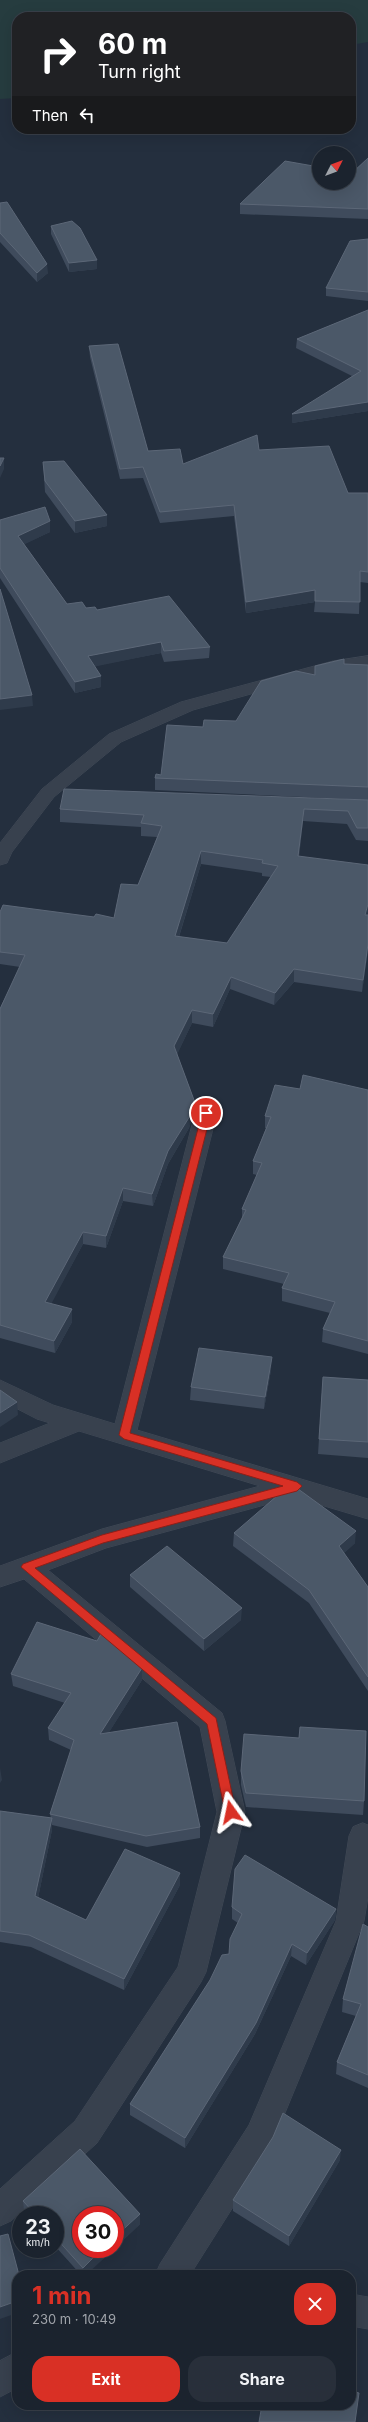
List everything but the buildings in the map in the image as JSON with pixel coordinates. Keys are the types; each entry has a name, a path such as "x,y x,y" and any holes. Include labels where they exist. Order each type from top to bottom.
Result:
{"street":[{"path":"0,858 3,851 48,793 115,738 187,706 333,666 368,661"},
{"path":"48,793 71,794"},
{"path":"124,1435 206,1113"},
{"path":"0,1389 45,1412 297,1486 368,1509"},
{"path":"0,1452 80,1422"},
{"path":"0,1577 102,1539 297,1486"},
{"path":"0,2210 86,2132 191,1972 231,1812 212,1721 27,1567"},
{"path":"175,2270 260,2136 350,1921 363,1836"},
{"path":"356,2311 368,2313"},
{"path":"0,2380 12,2372"}],"green space":[{"path":"0,0 368,0 368,42 356,44 356,12 12,12 12,98 0,99"}],"route":[{"path":"206,1113 124,1435 297,1486 102,1539 27,1567 212,1721 231,1812"}]}
